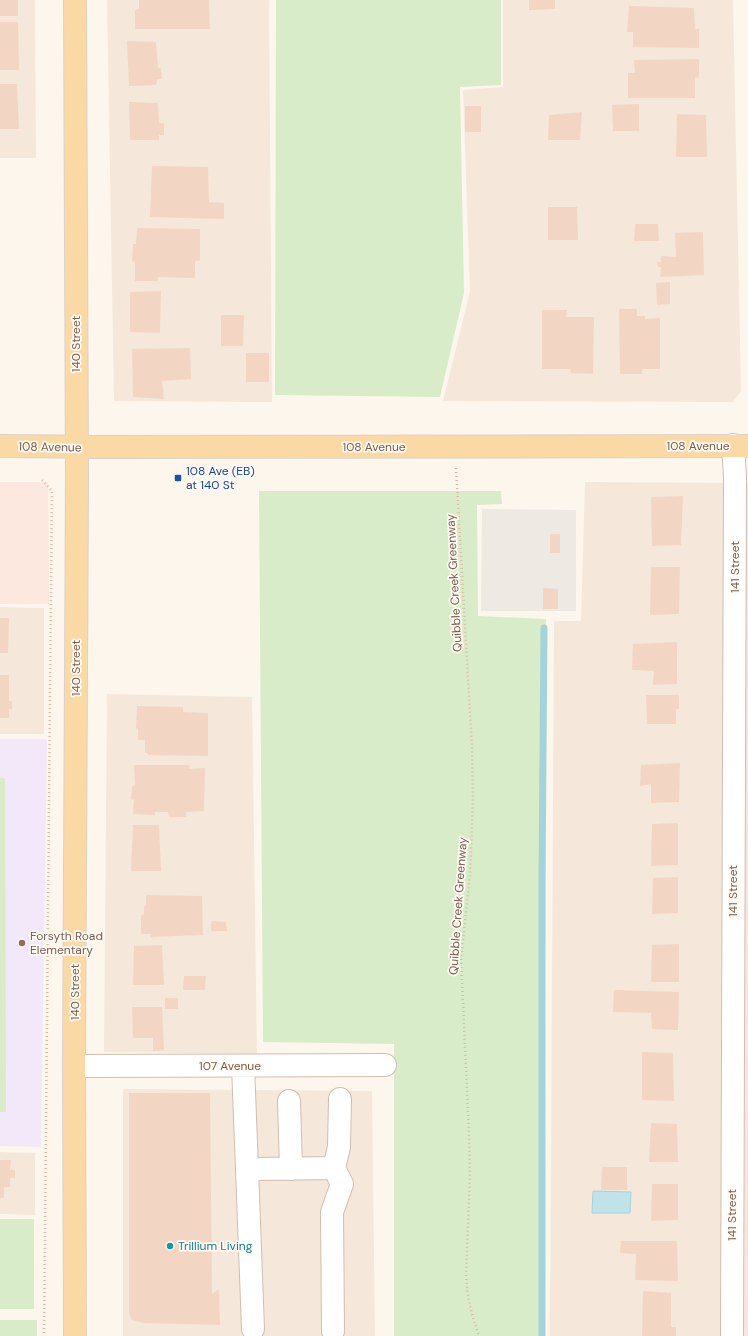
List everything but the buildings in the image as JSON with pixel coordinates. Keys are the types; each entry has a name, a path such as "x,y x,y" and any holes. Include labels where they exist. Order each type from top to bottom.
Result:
{"main road":[{"name":"140 Street","path":"75,0 75,1336"},
{"name":"108 Avenue","path":"0,446 741,446"}],"street":[{"name":"141 Street","path":"732,1336 735,485 741,446"},
{"name":"107 Avenue","path":"74,1066 385,1065"},
{"path":"243,1066 253,1329"},
{"path":"333,1331 332,1212 342,1184 334,1168 340,1147 340,1099"},
{"path":"289,1101 291,1169"},
{"path":"247,1170 334,1168"}],"path":[{"name":"Quibble Creek Greenway","path":"457,475 471,732 473,799 470,875 461,959 470,1177 466,1287 470,1311 479,1336"},
{"path":"42,480 52,491 44,1336"}],"shaded area":[{"path":"0,0 35,0 36,158 0,158"},
{"path":"107,0 269,0 272,402 114,401"},
{"path":"503,0 733,0 741,391 733,402 443,401 470,291 463,90 503,87"},
{"path":"0,482 48,482 49,604 0,604"},
{"path":"585,482 748,483 748,1336 550,1336 554,621 581,621"},
{"path":"482,509 576,510 576,611 481,611"},
{"path":"0,607 44,608 44,734 0,734"},
{"path":"107,694 252,697 257,1054 104,1052"},
{"name":"Forsyth Road Elementary","path":"0,739 47,739 41,1147 0,1146"},
{"name":"Trillium Living","path":"123,1089 372,1091 375,1336 123,1336"},
{"path":"0,1152 35,1153 35,1215 0,1214"}],"green space":[{"path":"276,0 501,0 501,85 460,87 464,293 440,397 275,395"},
{"path":"259,491 501,491 502,504 477,505 478,616 546,619 544,1336 394,1336 394,1044 263,1042"},
{"path":"0,778 5,778 6,1112 0,1112"},
{"path":"0,1219 34,1219 34,1309 0,1309"},
{"path":"0,1320 37,1320 37,1336 0,1336"}],"water":[{"path":"593,1191 631,1192 630,1213 592,1213"}],"waterway":[{"path":"542,1336 542,881 544,628"}],"place":[{"name":"108 Ave (EB) at 140 St","path":"178,478"},
{"name":"Forsyth Road Elementary","path":"22,943"},
{"name":"Trillium Living","path":"170,1246"}]}
